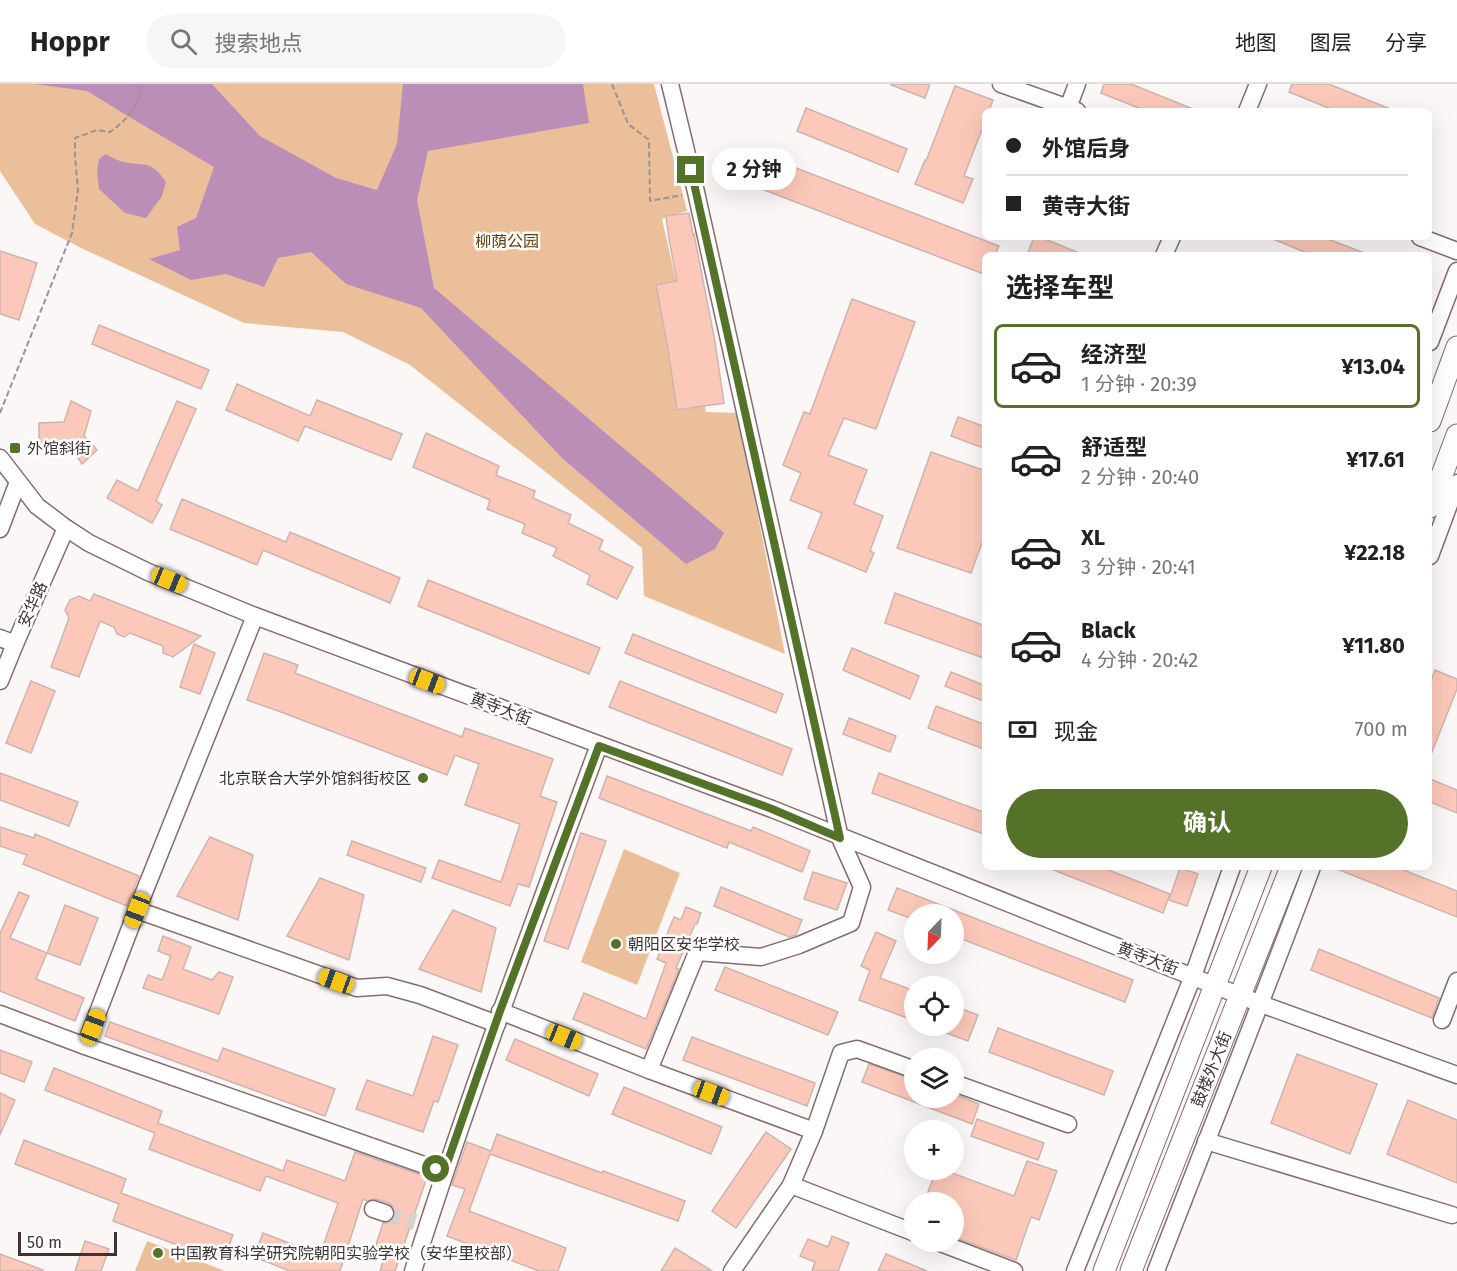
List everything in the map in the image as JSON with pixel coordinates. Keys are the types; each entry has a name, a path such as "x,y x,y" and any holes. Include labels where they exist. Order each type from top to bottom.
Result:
{"main road":[{"path":"1432,416 1457,347"},
{"path":"1432,502 1457,435"},
{"name":"鼓楼外大街","path":"1104,1271 1260,870"},
{"name":"鼓楼外大街","path":"1131,1271 1290,870"}],"street":[{"path":"649,1070 697,952 761,957 799,945 851,923 862,887 840,838 670,84"},
{"path":"1001,84 1069,108"},
{"path":"1072,108 1077,84"},
{"path":"1248,108 1258,84"},
{"path":"1428,240 1457,251"},
{"path":"1432,337 1457,271"},
{"path":"0,458 18,482 0,529"},
{"name":"黄寺大街","path":"18,482 37,506 66,528 89,543 148,572 255,616 772,809 1261,1004 1457,1075"},
{"path":"1432,551 1457,483"},
{"name":"安华路","path":"0,681 7,641 66,528"},
{"path":"85,1046 255,616"},
{"path":"413,1271 421,1224 444,1172 599,746"},
{"path":"1075,1271 1193,976 1231,870"},
{"name":"鼓楼外大街","path":"1156,1271 1311,870"},
{"path":"137,910 357,988 387,986 499,1018 814,1131"},
{"path":"1442,1020 1457,981"},
{"path":"0,1014 444,1172"},
{"path":"732,1271 791,1185 814,1131 841,1053 857,1049 904,1066"},
{"path":"964,1087 1068,1124"},
{"path":"1206,1141 1452,1215"},
{"path":"791,1185 904,1229"},
{"path":"964,1252 1014,1271"}],"path":[{"path":"0,413 72,233 78,190 75,138 97,130 110,132 125,121 137,102 143,84"},
{"path":"612,84 628,124 649,140 650,201 696,192"}],"green space":[{"name":"柳荫公园","path":"0,84 654,84 687,211 662,219 706,412 738,413 785,654 644,596 642,548 410,365 343,332 244,323 81,248 35,224 0,171"},
{"path":"624,849 680,873 637,985 581,962"},
{"name":"中国教育科学研究院朝阳实验学校（安华里校部）","path":"147,1241 225,1271 135,1271"}],"shaded area":[{"path":"34,84 212,84 260,136 336,178 377,190 397,144 403,84 583,84 589,123 428,151 417,200 434,288 724,533 715,549 686,564 562,458 421,308 346,284 311,252 278,258 264,287 226,274 191,280 149,259 180,250 177,227 196,218 214,167 87,91"},
{"path":"106,154 122,161 148,165 156,170 166,182 162,196 146,218 125,213 99,189 97,171 99,159"}],"building":[{"path":"891,84 930,84 925,98"},
{"path":"1104,84 1131,84 1191,108 1138,108 1101,93"},
{"path":"1292,84 1329,84 1388,108 1329,108 1289,92"},
{"path":"955,86 993,100 990,108 982,108 982,129 964,176 973,179 963,203 915,184"},
{"path":"806,108 907,149 898,172 797,131"},
{"path":"770,158 999,246 996,252 982,252 982,273 759,188"},
{"path":"689,213 715,342 724,403 677,410 656,285 677,281 666,216"},
{"path":"1033,240 1047,240 1077,252 1028,252"},
{"path":"1275,240 1331,240 1362,252 1305,252"},
{"path":"0,251 37,263 19,320 0,314"},
{"path":"852,299 915,322 876,429 844,418 828,455 867,470 854,504 883,516 870,551 874,553 866,572 808,548 822,513 790,500 801,473 783,465 804,412 810,414"},
{"path":"99,325 209,370 201,389 92,344"},
{"path":"237,384 310,416 317,400 402,434 391,460 305,426 298,441 226,410"},
{"path":"71,401 91,411 84,436 97,450 82,464 72,448 57,441 39,442 39,423 64,422"},
{"path":"177,401 196,409 156,501 162,505 152,523 107,498 117,480 138,491"},
{"path":"958,417 982,426 982,448 951,436"},
{"path":"426,433 499,466 496,475 535,491 533,498 571,515 568,523 603,540 599,550 633,567 617,599 587,584 590,575 553,556 557,548 522,533 525,524 487,509 490,500 413,467"},
{"path":"931,452 982,470 982,543 971,573 897,548"},
{"path":"182,499 286,542 290,532 400,578 390,603 263,550 257,565 170,529"},
{"path":"428,580 600,648 589,674 418,606"},
{"path":"895,593 982,625 982,658 885,623"},
{"path":"94,594 201,636 173,657 163,653 163,646 130,633 124,637 117,634 114,627 100,621 79,677 51,667 69,618 65,610 70,600 79,596 90,601"},
{"path":"633,634 783,694 776,713 625,653"},
{"path":"194,644 215,653 200,694 180,687"},
{"path":"852,648 919,676 910,699 843,670"},
{"path":"264,653 298,665 295,673 462,737 465,728 553,759 540,796 557,802 529,887 518,884 510,906 432,878 439,860 501,882 520,824 465,805 479,764 455,755 447,775 247,700"},
{"path":"1435,670 1457,679 1457,689 1432,752 1432,678"},
{"path":"951,672 982,684 982,700 945,686"},
{"path":"31,681 55,691 31,753 6,743"},
{"path":"620,681 792,749 782,775 609,707"},
{"path":"936,706 982,723 982,748 928,728"},
{"path":"849,718 896,736 890,752 843,734"},
{"path":"0,773 78,802 69,826 0,800"},
{"path":"879,773 982,812 982,834 872,793"},
{"path":"607,776 751,831 753,827 810,851 802,872 729,842 727,848 599,798"},
{"path":"1432,780 1457,790 1457,813 1432,803"},
{"path":"0,827 34,838 35,834 139,876 127,906 23,864 27,855 0,846"},
{"path":"581,833 606,841 568,949 544,941"},
{"path":"210,837 253,855 238,920 177,896"},
{"path":"352,841 426,868 421,882 347,855"},
{"path":"1054,870 1109,870 1170,894 1163,913"},
{"path":"1179,870 1198,874 1187,906 1169,900"},
{"path":"1340,870 1404,870 1457,891 1457,917"},
{"path":"813,872 847,883 837,910 804,899"},
{"path":"320,878 364,895 349,960 287,936"},
{"path":"721,887 802,920 796,935 789,937 714,906"},
{"path":"897,888 938,904 904,904 904,916 888,910"},
{"path":"19,892 29,896 10,938 47,953 36,979 84,998 75,1021 0,991 0,933"},
{"path":"65,905 98,918 80,965 47,953"},
{"path":"686,907 701,913 676,968 679,969 646,1049 573,1019 584,993 646,1019 666,963 657,959 674,917 681,920"},
{"path":"453,910 496,928 481,992 419,969"},
{"path":"964,914 1133,980 1125,1002 964,940"},
{"path":"876,932 896,941 880,978 904,987 904,1017 859,1000 870,970 861,966"},
{"path":"163,936 191,947 183,969 212,980 219,972 233,977 219,1014 143,988 148,975 162,980 171,956 158,951"},
{"path":"1319,949 1439,998 1432,1018 1311,970"},
{"path":"725,967 838,1012 828,1035 715,990"},
{"path":"964,1010 978,1015 968,1041 954,1036 964,1036"},
{"path":"110,1022 218,1061 223,1048 335,1089 325,1116 105,1036"},
{"path":"998,1028 1113,1071 1104,1095 989,1052"},
{"path":"433,1036 458,1045 438,1102 434,1101 423,1132 356,1109 367,1080 413,1096"},
{"path":"692,1037 815,1083 807,1106 683,1060"},
{"path":"515,1039 598,1074 589,1096 506,1060"},
{"path":"0,1050 32,1062 24,1082 0,1073"},
{"path":"1297,1054 1377,1084 1350,1154 1271,1123"},
{"path":"869,1064 904,1076 904,1098 862,1082"},
{"path":"54,1068 162,1111 158,1123 283,1171 287,1160 345,1181 355,1152 427,1177 395,1271 380,1271 385,1255 374,1251 383,1223 392,1220 395,1210 389,1203 376,1199 367,1201 363,1199 340,1271 290,1271 254,1257 263,1233 320,1255 338,1203 266,1176 260,1191 149,1149 155,1133 45,1090"},
{"path":"624,1087 722,1127 711,1154 612,1114"},
{"path":"0,1093 15,1100 0,1135"},
{"path":"964,1098 979,1104 972,1124 930,1108 964,1108"},
{"path":"1408,1100 1457,1120 1457,1183 1387,1154"},
{"path":"977,1119 1044,1143 1038,1160 971,1136"},
{"path":"766,1132 791,1149 736,1228 712,1211"},
{"path":"497,1134 685,1201 678,1221 490,1154 469,1211 566,1248 558,1271 539,1271 447,1236 465,1189 452,1185 467,1142 491,1151"},
{"path":"24,1140 126,1179 121,1193 233,1235 223,1262 113,1221 119,1204 15,1164"},
{"path":"1027,1161 1057,1171 1039,1220 1031,1217 1016,1260 964,1241 964,1192 928,1192 932,1180 964,1180 964,1177 1014,1196"},
{"path":"832,1236 849,1243 838,1271 812,1271 815,1262 800,1256 808,1239 828,1247"},
{"path":"85,1241 109,1249 101,1271 75,1271"},
{"path":"675,1248 712,1271 661,1271"},
{"path":"0,1254 43,1270 0,1271"},
{"path":"886,1254 927,1271 878,1271"}],"tunnel":[{"path":"385,1213 415,1222"}],"place":[{"name":"外馆斜街","path":"15,448"},
{"name":"北京联合大学外馆斜街校区","path":"423,778"},
{"name":"朝阳区安华学校","path":"616,944"},
{"name":"中国教育科学研究院朝阳实验学校（安华里校部）","path":"158,1253"}],"route":[{"path":"436,1169 444,1172 500,1011 599,746 772,809 840,838 691,170"}]}
